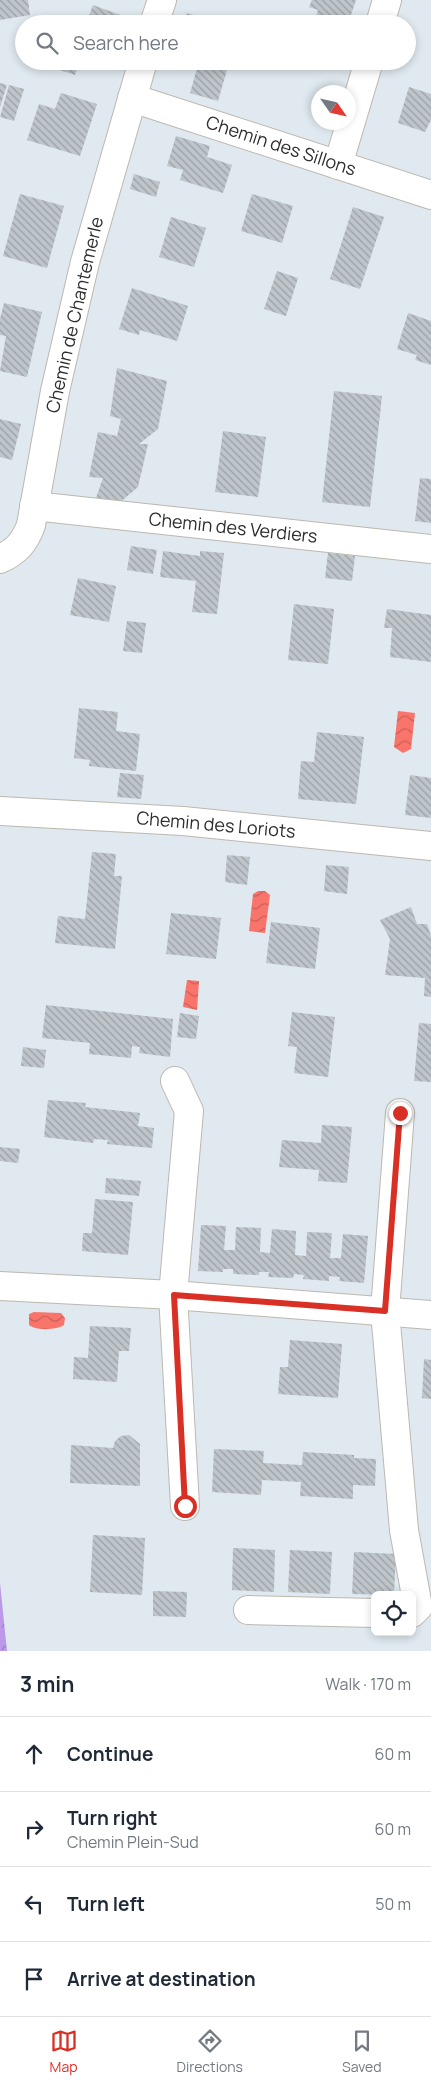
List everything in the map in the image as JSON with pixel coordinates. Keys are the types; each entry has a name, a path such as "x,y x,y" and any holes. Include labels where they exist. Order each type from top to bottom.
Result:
{"street":[{"path":"157,15 162,0"},
{"path":"383,15 387,0"},
{"name":"Chemin de Chantemerle","path":"0,559 17,549 26,539 34,506 55,391 85,262 140,70"},
{"path":"338,165 366,70"},
{"name":"Chemin des Sillons","path":"132,98 431,195"},
{"name":"Chemin des Verdiers","path":"34,506 431,549"},
{"name":"Chemin des Loriots","path":"0,811 183,821 431,846"},
{"path":"175,1081 189,1111 174,1295 185,1506"},
{"path":"400,1113 385,1311 404,1530 415,1591"},
{"path":"0,1286 174,1295 431,1314"},
{"path":"416,1596 418,1607 416,1609"},
{"path":"248,1610 371,1613"}],"green space":[{"path":"0,1583 7,1651 0,1651"}],"water":[{"path":"398,711 415,713 411,749 403,753 394,747"},
{"path":"258,891 265,891 270,895 265,933 249,931 253,894"},
{"path":"187,980 199,981 197,1010 183,1007"},
{"path":"34,1312 61,1313 65,1318 64,1325 46,1329 32,1327 29,1325 29,1314"}],"building":[{"path":"0,0 28,0 30,15 15,15 15,18 0,20"},
{"path":"312,0 356,0 351,15 316,15 318,10 309,7"},
{"path":"93,5 120,15 89,15"},
{"path":"60,70 77,70 75,75"},
{"path":"196,70 227,70 218,101 190,93"},
{"path":"0,83 7,85 0,107"},
{"path":"9,85 24,89 14,121 0,117"},
{"path":"409,87 431,94 431,120 425,132 398,123"},
{"path":"61,93 97,104 80,156 27,140 39,104 55,109"},
{"path":"176,136 210,146 207,157 232,165 223,193 180,180 183,170 167,166"},
{"path":"134,174 160,182 156,197 130,189"},
{"path":"20,194 64,206 47,268 3,256"},
{"path":"252,194 293,206 282,243 241,231"},
{"path":"353,207 384,217 360,289 330,279"},
{"path":"171,217 206,228 194,267 159,257"},
{"path":"277,271 298,278 286,316 264,309"},
{"path":"132,288 188,306 177,341 140,330 139,335 119,329"},
{"path":"4,303 42,312 27,377 0,371 6,336 0,335 0,319"},
{"path":"408,313 431,321 431,365 415,360 417,355 397,349"},
{"path":"117,368 167,381 158,429 139,444 148,444 138,487 118,504 96,498 103,478 89,477 98,432 117,436 121,419 110,416"},
{"path":"334,391 382,396 370,507 322,502"},
{"path":"0,419 21,424 12,460 0,457"},
{"path":"223,431 266,437 258,497 215,492"},
{"path":"420,478 431,479 431,523 415,521"},
{"path":"131,546 157,550 153,574 127,570"},
{"path":"163,551 200,556 200,551 224,553 217,614 192,612 196,581 160,577"},
{"path":"328,553 355,556 352,581 325,578"},
{"path":"78,578 116,586 109,622 70,615"},
{"path":"294,604 334,609 328,664 288,660"},
{"path":"387,609 431,615 431,662 390,657 392,628 384,628"},
{"path":"127,621 146,623 142,653 123,651"},
{"path":"79,708 118,712 116,731 140,734 136,771 89,766 90,760 74,758"},
{"path":"317,732 364,737 356,804 298,799 301,761 314,762"},
{"path":"120,773 144,775 141,799 117,797"},
{"path":"410,775 431,778 431,818 405,815"},
{"path":"92,852 116,854 114,876 122,876 115,949 55,943 58,916 85,919"},
{"path":"227,855 250,857 247,885 225,882"},
{"path":"326,865 349,867 347,894 324,891"},
{"path":"411,907 417,924 427,924 431,936 431,997 424,996 425,978 385,975 390,939 380,920"},
{"path":"171,913 221,918 216,959 166,954"},
{"path":"271,922 320,928 315,969 266,963"},
{"path":"46,1005 173,1019 170,1057 139,1053 140,1047 132,1046 131,1058 89,1054 90,1043 42,1038"},
{"path":"292,1012 335,1017 328,1077 294,1073 297,1047 288,1046"},
{"path":"180,1013 199,1016 196,1039 177,1037"},
{"path":"419,1023 431,1024 431,1082 414,1081"},
{"path":"23,1047 46,1050 44,1068 21,1066"},
{"path":"48,1100 86,1103 85,1107 140,1113 138,1126 154,1128 152,1148 107,1144 108,1140 94,1139 93,1143 44,1137"},
{"path":"322,1125 352,1127 347,1183 318,1181 319,1170 279,1167 282,1140 321,1143"},
{"path":"0,1147 20,1149 18,1163 0,1161"},
{"path":"106,1178 141,1181 139,1196 105,1193"},
{"path":"95,1199 133,1202 128,1255 82,1251 83,1233 92,1233"},
{"path":"201,1225 226,1226 224,1250 235,1250 236,1227 261,1228 260,1252 270,1253 272,1229 296,1231 295,1255 306,1256 307,1232 332,1233 330,1258 341,1258 343,1234 368,1236 364,1283 339,1281 340,1277 329,1276 329,1281 303,1279 304,1275 294,1274 293,1278 268,1277 269,1272 259,1272 259,1275 233,1274 233,1269 223,1269 223,1272 198,1271"},
{"path":"90,1326 131,1328 129,1351 119,1351 117,1382 73,1379 74,1357 88,1358"},
{"path":"290,1340 342,1344 338,1398 278,1394 280,1367 288,1367"},
{"path":"424,1359 431,1360 431,1399 422,1398"},
{"path":"129,1435 140,1444 140,1486 70,1483 71,1445 113,1448 115,1441 121,1436"},
{"path":"214,1449 264,1451 263,1463 302,1465 303,1452 354,1455 354,1458 376,1459 375,1486 353,1485 353,1499 300,1496 301,1482 262,1480 261,1495 212,1492"},
{"path":"93,1535 145,1538 142,1595 90,1592"},
{"path":"233,1548 275,1550 274,1592 232,1590"},
{"path":"290,1550 332,1552 330,1594 288,1592"},
{"path":"354,1552 396,1554 394,1591 371,1591 371,1594 352,1594"},
{"path":"153,1591 187,1592 186,1617 153,1616"}],"route":[{"path":"185,1506 174,1295 385,1311 400,1113"}]}
